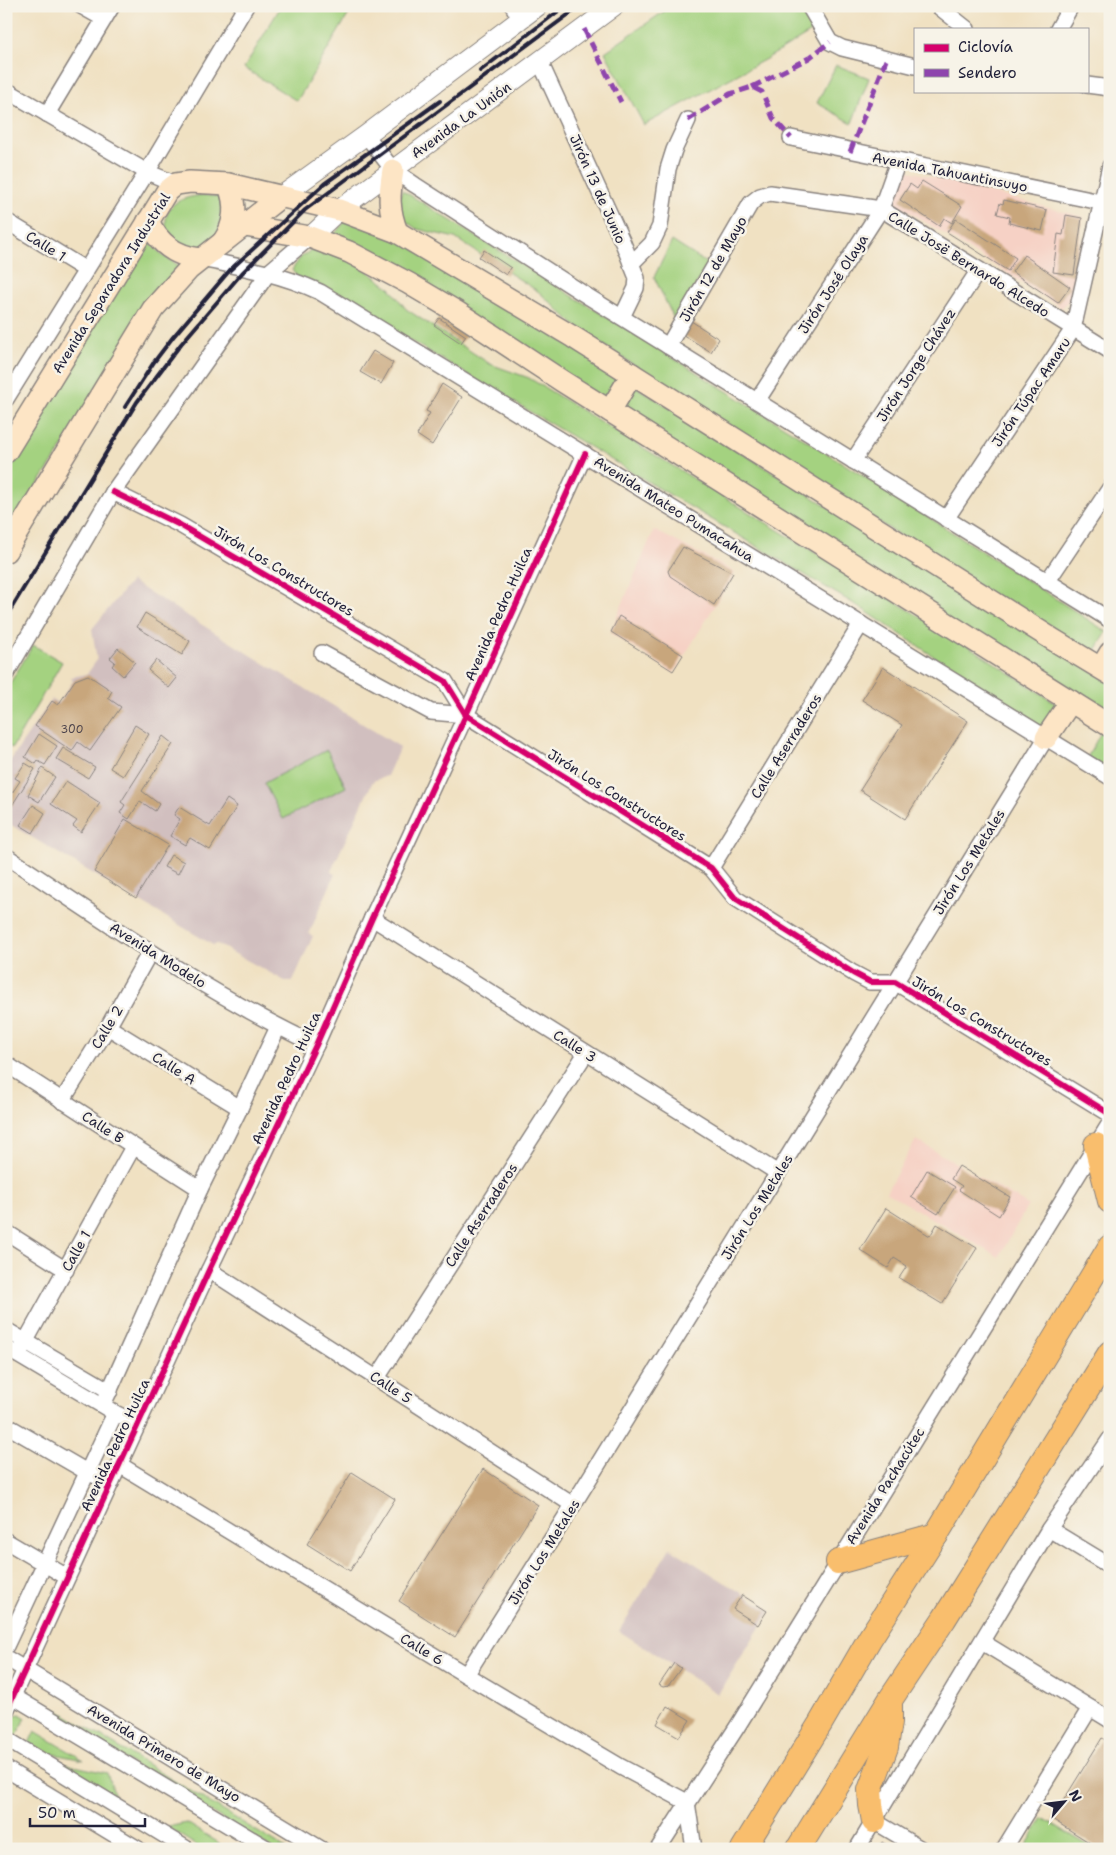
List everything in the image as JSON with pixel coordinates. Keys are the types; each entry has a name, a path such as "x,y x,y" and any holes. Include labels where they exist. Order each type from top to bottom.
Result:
{"main road":[{"path":"393,170 389,205 397,232"},
{"name":"Avenida Separadora Industrial","path":"6,452 167,191 176,184 204,182 228,184 280,197"},
{"path":"223,242 231,228 235,212 232,193 228,184"},
{"path":"6,551 153,309 200,259 280,197 339,210 397,232 632,374 1052,639 1107,665"},
{"path":"148,221 160,241 169,249 184,256 200,259"},
{"path":"245,226 310,237 348,252 408,283 457,312 610,411 1110,726"},
{"path":"610,411 632,374"},
{"path":"1046,738 1071,701"},
{"path":"1096,1145 1110,1202"},
{"path":"743,1849 1110,1247"},
{"path":"798,1849 1110,1352"},
{"path":"838,1562 936,1535"},
{"path":"874,1821 870,1790 886,1747 890,1722 890,1700"}],"street":[{"path":"48,114 108,13 81,6"},
{"name":"Avenida Separadora Industrial","path":"6,399 147,172 246,6"},
{"path":"280,197 366,135 516,13 538,6"},
{"name":"Avenida La Unión","path":"310,237 339,210 614,6"},
{"path":"809,6 830,42 842,48 914,66"},
{"path":"938,6 966,28"},
{"path":"1059,28 1071,6"},
{"name":"Jirón 13 de Junio","path":"540,62 637,278 636,288 622,317"},
{"path":"1088,85 1110,88"},
{"path":"6,90 147,172 176,184"},
{"path":"632,264 652,244 660,226 668,169 674,150 688,120"},
{"path":"366,135 393,170 668,346 1110,620"},
{"name":"Avenida Tahuantinsuyo","path":"790,138 1105,203"},
{"name":"Jirón José Olaya","path":"757,401 881,209 898,161"},
{"name":"Jirón Túpac Amaru","path":"946,519 1073,328 1105,203 1110,166"},
{"name":"Calle Josë Bernardo Alcedo","path":"760,196 770,194 881,209 1110,351"},
{"name":"Jirón 12 de Mayo","path":"668,346 751,204 760,196"},
{"name":"Calle 1","path":"6,221 86,270"},
{"path":"6,674 113,492 269,272 310,237"},
{"name":"Avenida Mateo Pumacahua","path":"200,259 269,272 295,280 320,292 1110,777"},
{"name":"Jirón Jorge Chávez","path":"853,461 979,270"},
{"name":"Avenida Pedro Huilca","path":"6,1710 10,1694 25,1670 209,1270 316,1045 372,918 585,454"},
{"path":"1047,582 1110,488"},
{"name":"Jirón Los Constructores","path":"113,492 180,525 445,681 466,715 711,868 735,898 853,973 870,982 895,982 1110,1114"},
{"name":"Calle Aserraderos","path":"711,868 861,624"},
{"path":"322,652 430,712 466,715"},
{"name":"Jirón Los Metales","path":"466,1675 574,1505 1046,738"},
{"name":"Avenida Modelo","path":"6,856 150,952 278,1027 316,1045"},
{"name":"Calle 3","path":"372,918 778,1173"},
{"name":"Calle 2","path":"62,1101 108,1027 150,952"},
{"name":"Calle A","path":"108,1027 240,1108"},
{"path":"6,1646 87,1472 109,1409 110,1391 200,1189 278,1027"},
{"name":"Calle Aserraderos","path":"377,1378 586,1053"},
{"name":"Calle B","path":"7,1065 200,1189"},
{"name":"Avenida Pachacútec","path":"658,1849 737,1727 1110,1123"},
{"name":"Calle 1","path":"12,1351 25,1341 134,1148"},
{"path":"6,1232 66,1270"},
{"name":"Calle 5","path":"209,1270 574,1505"},
{"path":"6,1330 110,1391"},
{"path":"12,1351 109,1409 138,1424"},
{"path":"6,1425 87,1472 111,1483"},
{"path":"857,1849 1049,1529 1110,1439"},
{"name":"Calle 6","path":"120,1465 466,1675 621,1767 687,1802"},
{"path":"1049,1529 1110,1566"},
{"path":"6,1541 67,1577"},
{"path":"982,1642 1110,1720"},
{"name":"Avenida Primero de Mayo","path":"6,1658 321,1849"},
{"name":"Avenida Primero de Mayo","path":"10,1694 268,1849"},
{"path":"1004,1849 1090,1708"},
{"path":"6,1740 187,1849"},
{"path":"6,1769 138,1849"},
{"path":"687,1802 694,1849"},
{"path":"874,1821 921,1849"}],"shaded area":[{"path":"902,169 1083,217 1073,295 1062,308 892,201"},
{"path":"654,530 735,572 674,673 610,633"},
{"path":"131,581 400,747 387,776 373,781 331,871 335,874 309,934 313,936 293,981 285,981 217,944 213,945 6,822 6,767 52,699 58,703 73,681 71,678 87,674 97,660 92,629"},
{"path":"916,1140 1028,1205 999,1257 886,1192"},
{"path":"670,1548 770,1611 718,1694 619,1631"}],"green space":[{"path":"281,6 353,7 297,101 244,68"},
{"path":"672,6 804,6 818,28 766,59 644,125 605,52"},
{"path":"836,65 869,78 852,123 817,103"},
{"path":"402,190 843,463 1107,632 1091,658 581,331 539,292 455,238 417,229 405,221 398,201"},
{"path":"203,195 222,197 227,210 214,241 192,252 167,233 167,216 169,209 179,201"},
{"path":"352,213 363,217 1110,682 1110,724 333,236"},
{"path":"147,239 163,256 183,268 6,532 6,469"},
{"path":"672,241 708,264 675,321 654,277"},
{"path":"311,250 349,257 390,288 406,309 490,364 529,378 981,654 1060,706 1045,730 861,608 325,290 298,278 292,270 300,258"},
{"path":"33,645 62,662 12,748 6,745 6,690"},
{"path":"1101,732 1110,737 1110,771 1087,758"},
{"path":"327,750 346,787 283,819 264,783"},
{"path":"38,1698 286,1849 272,1849 34,1704"},
{"path":"20,1714 26,1718 14,1740 6,1734 16,1715"},
{"path":"35,1731 84,1760 43,1752 29,1743"},
{"path":"60,1763 107,1773 115,1796"},
{"path":"1043,1818 1094,1849 1024,1849"},
{"path":"187,1823 219,1843 221,1849 202,1849 167,1827"}],"building":[{"path":"922,181 962,206 952,223 944,218 939,226 900,200 910,184 917,189"},
{"path":"1004,200 1047,210 1042,231 1009,223 1010,217 997,214 1000,203 1003,204"},
{"path":"1066,215 1082,218 1074,275 1053,272 1058,234 1063,235"},
{"path":"956,219 1016,258 1008,271 947,232"},
{"path":"484,250 511,268 506,275 479,257"},
{"path":"1024,255 1070,287 1058,303 1012,272"},
{"path":"439,318 466,336 461,343 434,325"},
{"path":"688,319 719,339 711,352 680,333"},
{"path":"373,351 393,363 381,384 360,372"},
{"path":"442,384 462,397 432,445 417,435 430,413 426,411"},
{"path":"683,547 733,573 714,605 670,576 668,571"},
{"path":"145,613 190,641 182,655 137,627"},
{"path":"619,616 683,655 673,671 611,632"},
{"path":"118,648 135,662 123,676 112,666 115,662 110,658"},
{"path":"156,660 177,678 169,688 148,670"},
{"path":"883,667 968,721 905,819 860,790 902,725 862,700"},
{"path":"88,675 112,691 108,698 121,707 90,751 78,742 72,751 35,726 52,701 58,705 75,680"},
{"path":"135,725 149,734 123,776 110,768"},
{"path":"39,734 57,746 45,765 38,761 36,764 25,757"},
{"path":"163,736 173,744 142,791 159,804 155,811 140,801 129,819 120,813 125,805 121,802"},
{"path":"63,748 95,767 88,778 56,759"},
{"path":"25,763 35,769 6,815 6,790 12,793 20,781 15,778"},
{"path":"42,768 55,777 39,802 28,795"},
{"path":"66,781 100,803 81,832 73,826 77,821 51,804"},
{"path":"227,799 237,806 210,850 190,838 185,845 170,836 180,819 174,815 179,807 210,826"},
{"path":"33,805 45,813 33,833 20,825"},
{"path":"125,819 168,845 136,898 94,872"},
{"path":"171,855 184,862 178,874 164,867"},
{"path":"959,1166 1010,1197 999,1216 959,1190 962,1186 951,1179"},
{"path":"927,1170 955,1187 938,1214 911,1197"},
{"path":"886,1208 930,1236 937,1224 977,1248 942,1304 899,1278 907,1266 894,1258 888,1268 860,1250"},
{"path":"483,1469 538,1505 455,1637 399,1601"},
{"path":"352,1472 395,1499 350,1571 307,1544"},
{"path":"742,1595 767,1611 758,1625 733,1609"},
{"path":"674,1663 681,1668 668,1686 663,1687 659,1685"},
{"path":"667,1706 690,1720 679,1737 657,1724"},
{"path":"1102,1738 1110,1743 1110,1849 1100,1849 1052,1819"},
{"path":"882,1842 893,1849 878,1849"}],"railway":[{"path":"480,71 565,6"},
{"path":"6,617 137,402 181,344 242,273 305,210 580,6"},
{"path":"125,407 154,362 173,337 230,270 324,184 440,101"}],"marked path":[{"path":"584,29 621,102"},
{"path":"752,87 809,58 830,42"},
{"path":"850,152 886,60"},
{"path":"688,120 730,94 752,87 762,92 773,118 791,138"}],"cycle path":[{"path":"6,1711 209,1270 316,1045 372,918 585,454"},
{"path":"113,492 180,525 445,681 466,715 711,868 735,898 853,973 870,982 895,982 1110,1114"}]}
